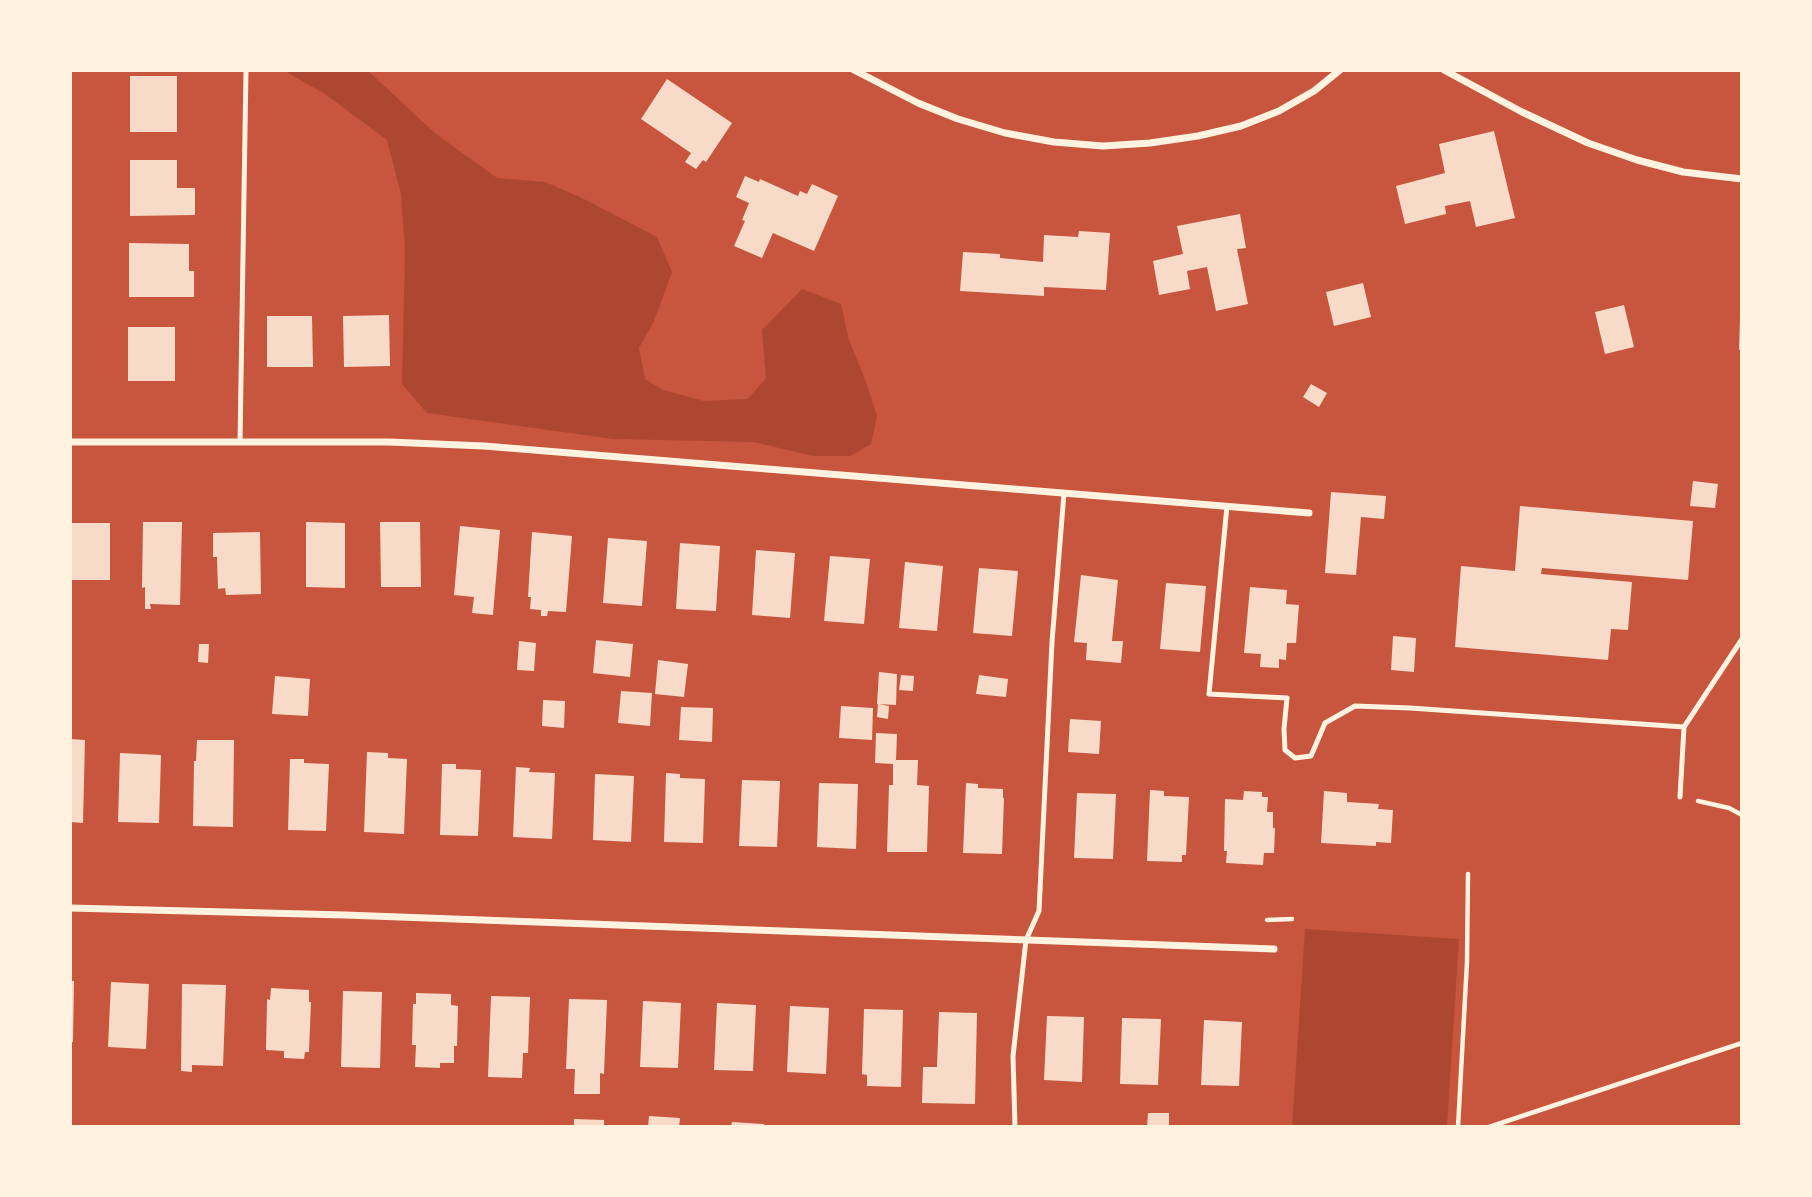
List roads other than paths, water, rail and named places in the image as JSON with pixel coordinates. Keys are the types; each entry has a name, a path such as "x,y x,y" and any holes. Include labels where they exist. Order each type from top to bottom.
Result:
{"street":[{"path":"854,70 918,103 958,119 1005,133 1054,142 1103,146 1150,144 1241,126 1279,111 1314,91 1340,70"},
{"path":"1444,70 1522,112 1588,143 1637,160 1684,172 1742,180"},
{"path":"70,442 389,442 484,446 1309,513"},
{"path":"70,908 345,915 1274,949"}],"lane":[{"path":"240,442 246,70"},
{"path":"1015,1127 1013,1056 1026,940 1039,911 1052,642 1064,493"},
{"path":"1227,506 1209,694 1287,698 1285,750 1295,758 1311,756 1325,723 1355,706 1684,727"},
{"path":"1680,797 1684,727 1742,639"}]}
